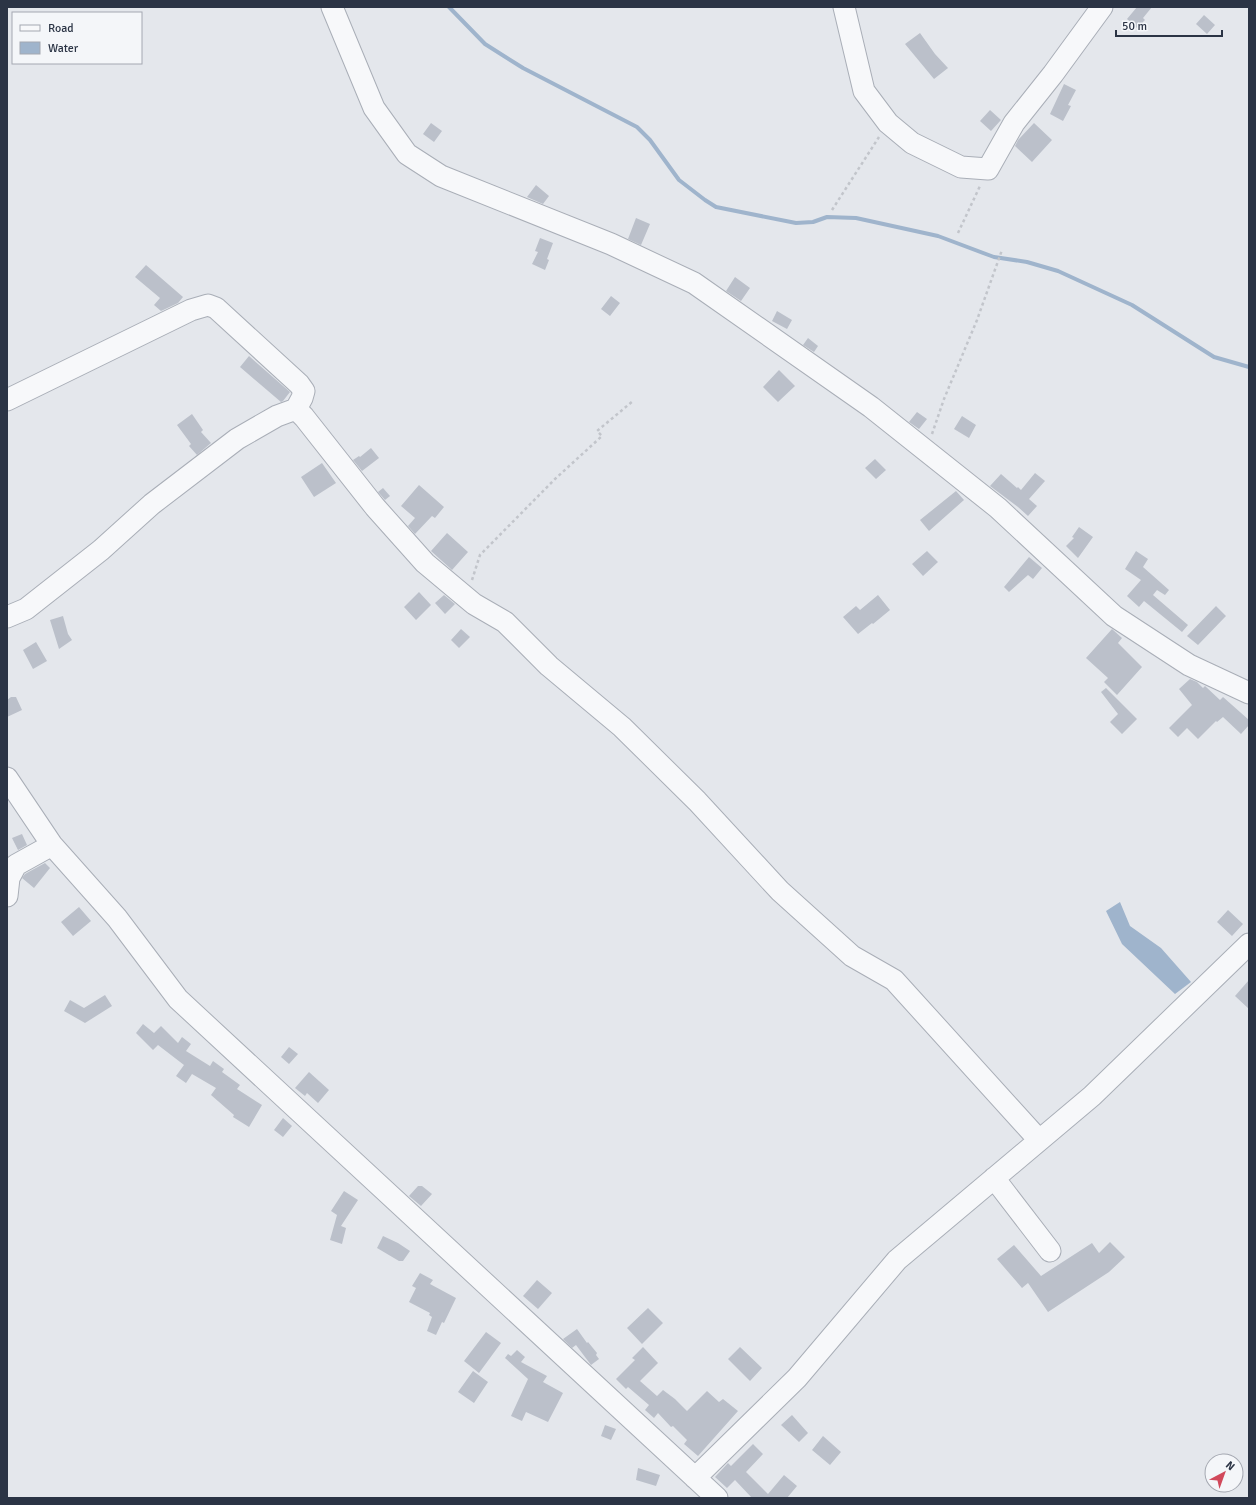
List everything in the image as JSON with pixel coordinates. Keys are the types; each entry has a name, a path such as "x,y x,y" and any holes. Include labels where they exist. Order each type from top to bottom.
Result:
{"street":[{"path":"332,7 374,108 406,154 441,176 611,244 694,283 871,407 998,508 1114,616 1189,665 1249,693"},
{"path":"844,7 864,91 888,123 912,143 961,167 988,169 1014,123 1053,74 1102,7"},
{"path":"7,400 192,310 208,305 216,308 299,384 304,391 296,409 277,416 237,439 152,504 101,550 26,608 7,618"},
{"path":"296,409 375,507 425,563 474,604 505,622 550,666 622,727 698,801 780,891 846,951 894,980 1039,1140"},
{"path":"7,778 52,845 117,918 178,999 717,1498"},
{"path":"7,896 10,878 16,865 52,845"},
{"path":"694,1478 797,1378 897,1260 1092,1096 1249,944"},
{"path":"994,1178 1050,1251"}],"path":[{"path":"832,210 888,123"},
{"path":"958,233 988,169"},
{"path":"926,451 944,399 977,320 1002,250"},
{"path":"474,604 470,584 480,555 555,479 602,436 597,431 633,401"}],"water":[{"path":"1120,902 1130,926 1161,948 1191,982 1175,994 1122,944 1106,911"}],"building":[{"path":"1137,7 1152,7 1143,18 1145,20 1137,28 1127,19"},
{"path":"1204,15 1215,25 1207,34 1196,24"},
{"path":"920,33 935,54 948,68 934,79 905,44"},
{"path":"1064,84 1076,90 1068,105 1071,106 1063,121 1050,114"},
{"path":"990,110 1001,120 991,131 980,121"},
{"path":"431,123 442,131 434,142 423,134"},
{"path":"1034,123 1052,140 1032,162 1015,146 1018,140"},
{"path":"536,185 549,196 543,204 527,197"},
{"path":"636,218 650,224 641,245 628,239"},
{"path":"540,238 553,243 547,259 549,260 545,270 532,264 538,252 535,251"},
{"path":"146,265 183,297 178,303 161,311 154,305 160,298 135,277"},
{"path":"735,277 750,288 741,301 726,291"},
{"path":"611,296 620,303 610,316 601,309"},
{"path":"777,311 792,320 787,329 772,321"},
{"path":"808,338 818,346 814,352 803,345"},
{"path":"249,356 290,392 283,401 281,402 240,367"},
{"path":"779,370 795,386 778,402 763,387"},
{"path":"917,412 927,419 919,429 909,422"},
{"path":"192,414 203,430 201,432 211,443 197,455 189,446 191,444 177,425"},
{"path":"962,416 976,425 969,438 954,429"},
{"path":"371,448 379,458 362,471 353,460 359,456 360,457"},
{"path":"875,459 886,470 876,479 865,468"},
{"path":"322,463 336,483 314,497 301,477"},
{"path":"1035,473 1045,481 1029,499 1037,506 1028,516 990,486 1001,474 1021,490"},
{"path":"419,485 444,507 435,518 432,516 415,534 408,526 415,518 401,506"},
{"path":"383,488 390,496 385,500 378,492"},
{"path":"956,491 964,500 929,531 920,520"},
{"path":"1079,527 1093,537 1078,558 1066,546 1074,538 1072,537"},
{"path":"447,533 468,552 452,570 431,551"},
{"path":"927,551 938,562 923,576 912,564"},
{"path":"1136,551 1148,559 1143,567 1169,590 1165,595 1157,590 1153,595 1188,625 1182,632 1144,601 1139,607 1127,596 1141,580 1125,569"},
{"path":"1029,557 1042,568 1033,579 1028,575 1009,592 1004,587"},
{"path":"419,592 431,605 416,620 404,607"},
{"path":"444,595 455,604 445,614 435,603"},
{"path":"878,595 890,610 858,634 843,617 856,606 860,610"},
{"path":"1216,606 1226,616 1198,645 1187,636"},
{"path":"63,616 68,634 72,640 59,649 50,620"},
{"path":"461,629 470,637 459,648 451,640"},
{"path":"1112,629 1122,638 1118,643 1142,667 1117,695 1104,682 1108,678 1086,658"},
{"path":"36,642 47,661 33,669 23,650"},
{"path":"1190,679 1197,682 1203,688 1205,686 1220,700 1223,697 1249,720 1249,725 1241,734 1223,717 1217,722 1216,721 1198,739 1187,728 1178,737 1169,728 1192,705 1179,689"},
{"path":"1106,688 1137,719 1122,734 1110,722 1118,714 1101,692"},
{"path":"11,697 16,697 22,710 7,717 7,700"},
{"path":"22,834 27,845 18,850 12,838"},
{"path":"45,863 50,868 34,888 22,878 25,874"},
{"path":"79,907 91,921 73,936 61,922"},
{"path":"1228,910 1243,924 1232,936 1217,922"},
{"path":"1249,980 1249,1009 1235,996"},
{"path":"105,995 112,1006 85,1023 64,1011 70,1000 84,1008"},
{"path":"143,1024 154,1033 161,1026 178,1043 182,1037 191,1044 186,1051 210,1066 213,1061 224,1069 222,1072 240,1085 237,1089 262,1105 249,1127 233,1117 234,1115 211,1095 216,1088 192,1074 186,1083 176,1076 184,1065 158,1045 153,1050 136,1033"},
{"path":"289,1047 298,1054 289,1064 281,1057"},
{"path":"309,1072 329,1090 318,1103 307,1093 305,1096 295,1088"},
{"path":"283,1118 292,1126 283,1137 274,1130"},
{"path":"418,1186 422,1186 432,1194 421,1206 409,1196"},
{"path":"344,1191 358,1200 341,1226 346,1228 342,1244 330,1240 337,1215 331,1211"},
{"path":"383,1236 410,1251 403,1261 399,1261 377,1248"},
{"path":"1110,1242 1125,1257 1109,1272 1048,1312 1028,1283 1022,1288 997,1259 1014,1245 1041,1276 1092,1243 1099,1253"},
{"path":"420,1273 433,1280 430,1284 456,1298 444,1323 442,1322 436,1335 427,1331 432,1317 429,1315 430,1313 409,1302 416,1288 412,1286"},
{"path":"537,1280 552,1293 538,1309 523,1296"},
{"path":"648,1308 663,1323 642,1344 627,1328"},
{"path":"577,1329 587,1343 588,1342 597,1353 596,1355 599,1359 591,1365 576,1345 572,1348 563,1339"},
{"path":"486,1332 501,1343 479,1373 464,1361"},
{"path":"643,1347 658,1363 640,1381 657,1396 663,1390 687,1411 707,1391 719,1402 723,1399 738,1411 698,1456 684,1444 687,1440 673,1426 671,1427 658,1413 654,1418 645,1410 649,1405 628,1387 626,1389 616,1379 635,1360 632,1358"},
{"path":"740,1347 762,1368 750,1381 728,1359"},
{"path":"517,1350 525,1357 521,1362 547,1376 543,1382 563,1393 548,1422 526,1412 522,1421 511,1416 528,1379 505,1358 508,1354 511,1356"},
{"path":"473,1371 488,1382 474,1403 458,1392"},
{"path":"792,1415 808,1433 799,1442 781,1425"},
{"path":"605,1425 616,1429 611,1440 601,1436"},
{"path":"823,1436 841,1452 830,1465 812,1450"},
{"path":"753,1444 763,1454 746,1472 768,1494 784,1475 797,1486 787,1498 752,1498 735,1480 727,1488 715,1477 728,1463 731,1466"},
{"path":"638,1468 660,1475 656,1486 636,1480"}],"waterway":[{"path":"449,7 485,44 523,68 637,127 650,140 679,180 716,207 796,223 813,222 827,217 856,218 938,236 994,257 1027,262 1058,271 1132,305 1214,357 1249,367"}]}
